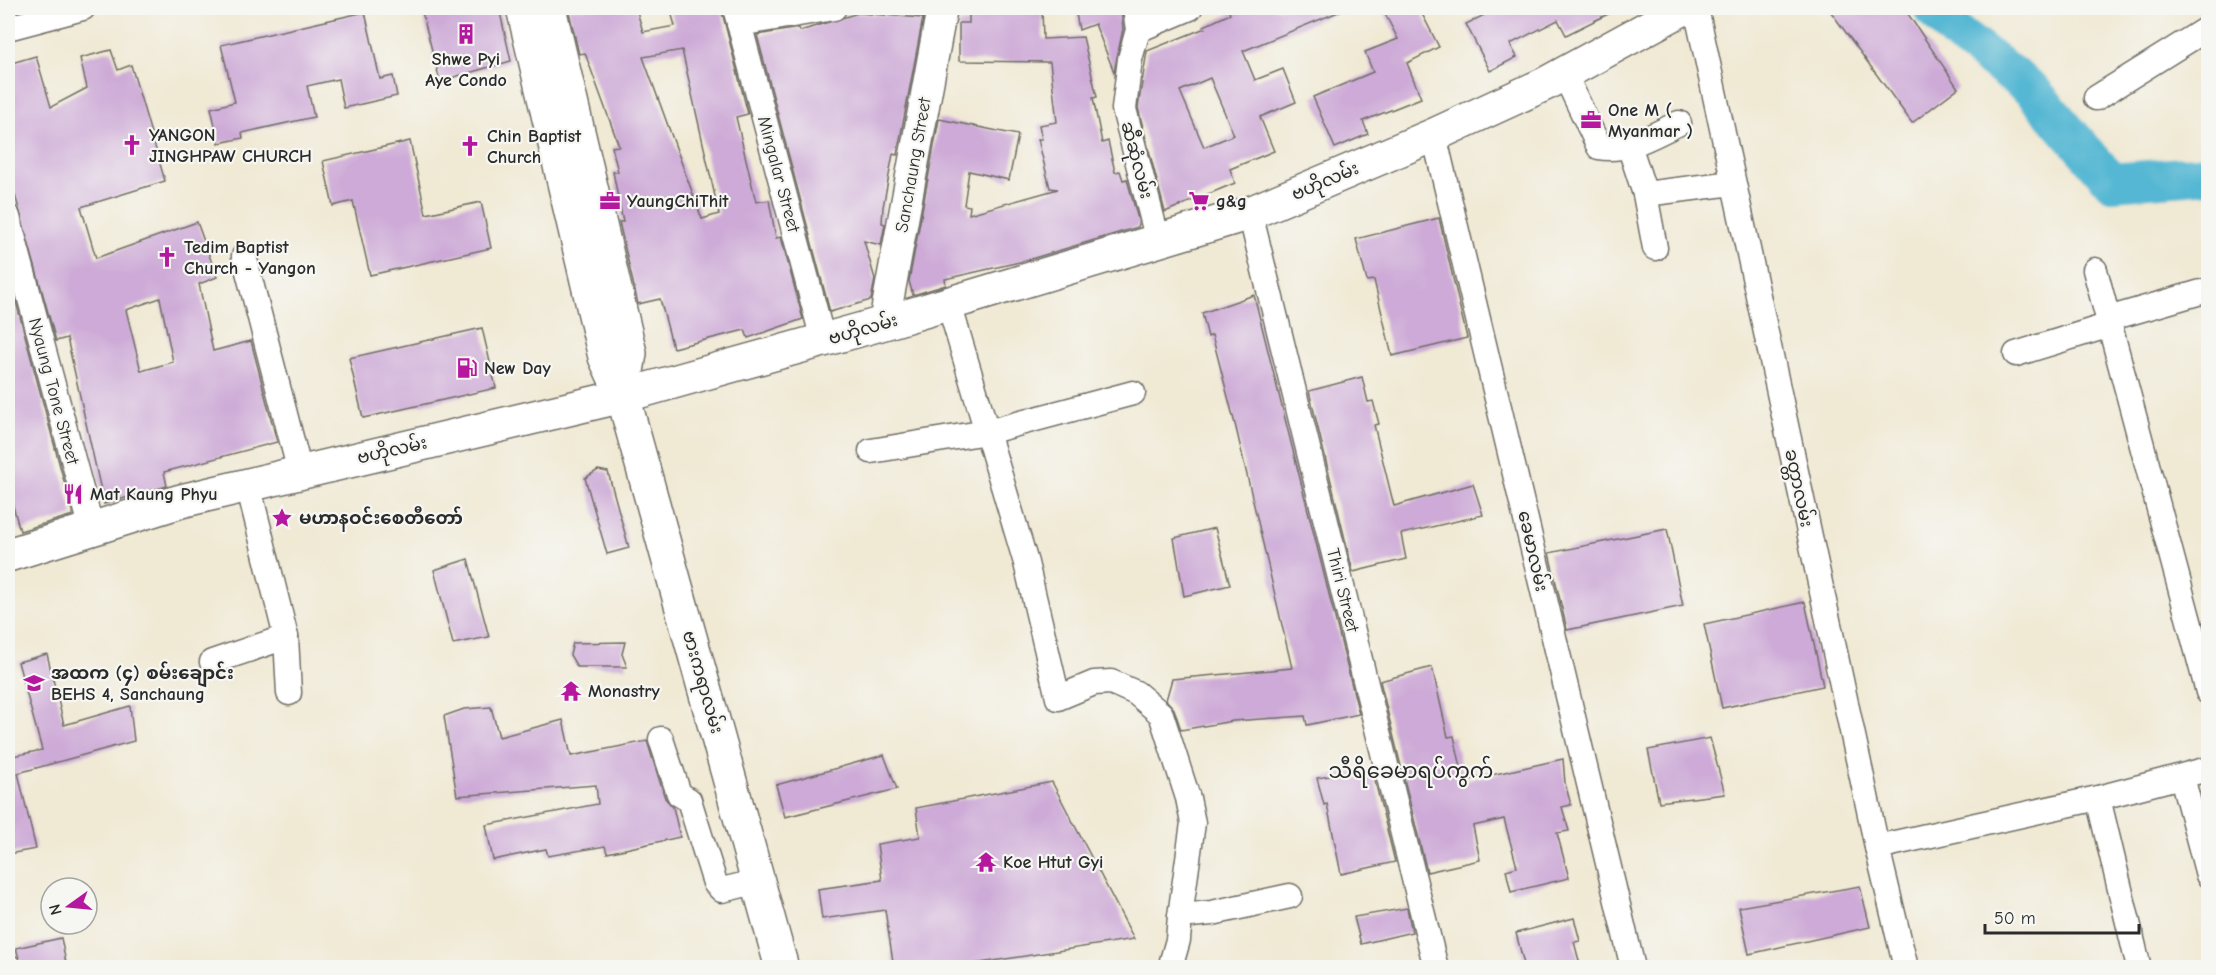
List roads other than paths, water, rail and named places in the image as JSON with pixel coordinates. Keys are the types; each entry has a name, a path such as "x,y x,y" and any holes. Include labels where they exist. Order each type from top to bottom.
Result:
{"main road":[{"name":"ဗားကရာလမ်း","path":"522,8 605,357 623,396 783,968"},
{"name":"ဗားကရာလမ်း","path":"549,8 630,353 623,396"},
{"name":"ဗဟိုလမ်း","path":"8,555 181,501 623,396 884,323 1250,213 1434,135 1564,73 1684,8"}],"street":[{"path":"8,28 83,8"},
{"path":"737,16 834,8"},
{"name":"Sanchaung Street","path":"884,323 942,8"},
{"path":"1137,19 1190,8"},
{"name":"ခတ္တာလမ်း","path":"1696,8 1877,847 1906,968"},
{"path":"2207,8 2208,12"},
{"name":"Mingalar Street","path":"737,16 823,340"},
{"name":"ဆီဆုံလမ်း","path":"1137,19 1124,109 1158,241"},
{"path":"2096,98 2208,28"},
{"path":"1564,73 1599,147 1610,149 1629,145 1679,123"},
{"name":"ခေမာလမ်း","path":"1434,135 1633,968"},
{"path":"1629,145 1645,194 1655,248"},
{"path":"1645,194 1733,183"},
{"name":"Thiri Street","path":"1250,213 1436,968"},
{"name":"Nyaung Tone Street","path":"8,217 92,530"},
{"path":"244,256 300,472"},
{"path":"2095,270 2208,692"},
{"path":"2016,354 2201,292"},
{"path":"948,304 1026,563 1058,698 1094,683 1111,682 1136,693 1161,714 1188,798 1192,823 1180,916 1170,968"},
{"path":"871,451 987,432 1133,393"},
{"path":"248,485 286,637 289,693"},
{"path":"212,662 286,637"},
{"path":"661,739 679,794 689,800 715,883 722,890 759,881"},
{"path":"1877,847 2098,798 2208,769"},
{"path":"2182,777 2203,834 2208,875"},
{"path":"2098,798 2139,968"},
{"path":"1180,916 1212,913 1290,896"}],"waterway":[{"path":"1932,8 1956,33 2031,89 2112,182 2208,174"}],"place":[{"name":"Shwe Pyi Aye Condo","path":"466,34"},
{"name":"One M ( Myanmar )","path":"1591,120"},
{"name":"YANGON JINGHPAW CHURCH","path":"132,145"},
{"name":"Chin Baptist Church","path":"470,146"},
{"name":"YaungChiThit","path":"610,201"},
{"name":"g&g","path":"1199,201"},
{"name":"Tedim Baptist Church - Yangon","path":"167,257"},
{"name":"New Day","path":"467,368"},
{"name":"Mat Kaung Phyu","path":"73,494"},
{"name":"မဟာနဝင်းစေတီတော်","path":"282,518"},
{"name":"အထက (၄) စမ်းချောင်း BEHS 4, Sanchaung","path":"34,683"},
{"name":"Monastry","path":"571,691"},
{"name":"Koe Htut Gyi","path":"986,862"}],"district":[{"name":"သီရိခေမာရပ်ကွက်","path":"1411,771"}]}
